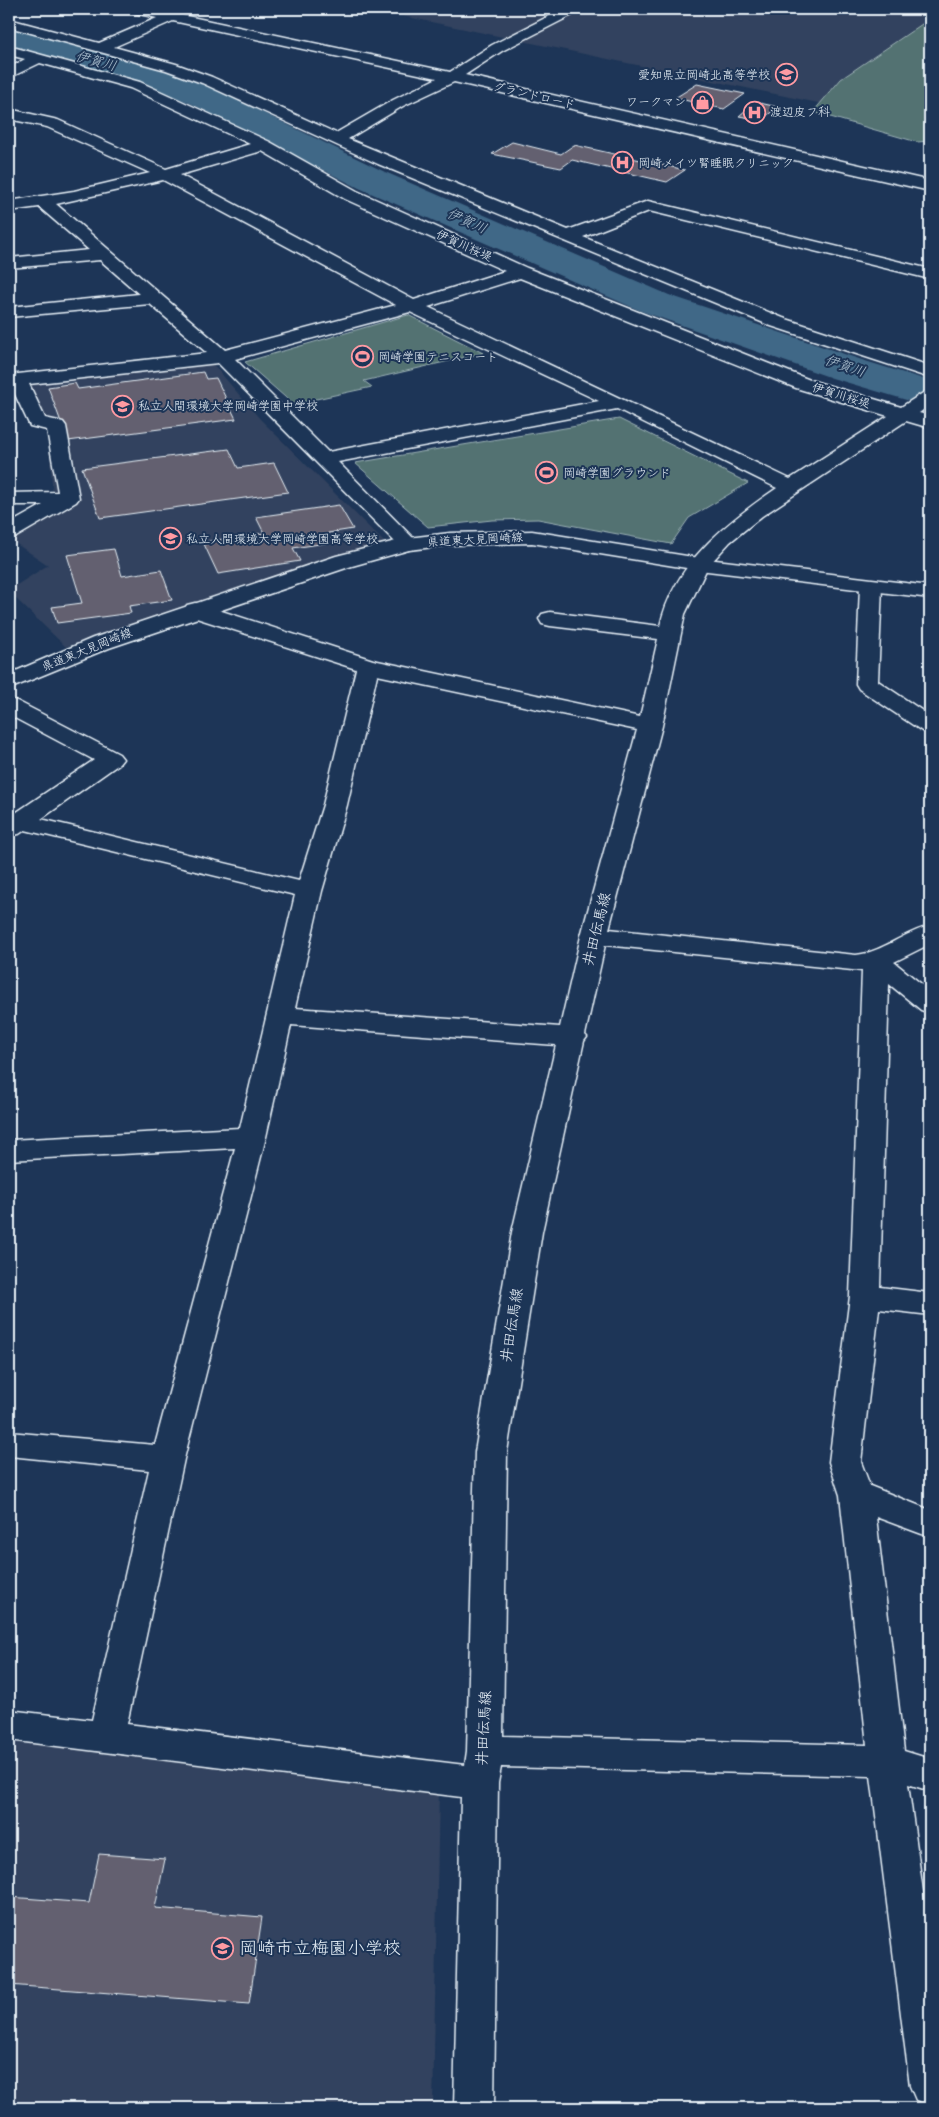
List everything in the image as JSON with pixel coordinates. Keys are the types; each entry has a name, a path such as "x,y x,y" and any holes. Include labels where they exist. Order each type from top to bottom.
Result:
{"street":[{"name":"グランドロード","path":"136,9 452,77 930,186"},
{"path":"99,48 188,9"},
{"path":"335,140 398,103 452,77 497,48 573,9"},
{"path":"9,23 171,67 207,80 312,127 335,140 777,322 930,372"},
{"name":"伊賀川桜堤","path":"9,50 135,85 264,145 351,195 521,272 804,384 930,422"},
{"path":"9,74 38,58"},
{"path":"9,114 52,122 167,175 412,306 619,403 791,487"},
{"path":"9,206 44,202 167,175 264,145"},
{"path":"44,202 222,357 408,544"},
{"path":"568,236 648,206 930,274"},
{"path":"9,263 103,254"},
{"path":"69,498 56,426 36,422 14,381 222,357 412,306 521,272"},
{"path":"9,312 152,298"},
{"name":"井田伝馬線","path":"474,2108 491,1452 527,1232 594,936 650,726 670,634 682,595 699,564 723,538 755,512 791,487 930,397"},
{"path":"322,459 619,403"},
{"path":"9,499 69,498"},
{"path":"9,533 69,498"},
{"name":"県道東大見岡崎線","path":"9,682 101,643 344,561 408,544 450,539 532,538 582,544 699,564 930,592"},
{"path":"871,586 867,684 930,726"},
{"path":"195,610 368,666 650,726"},
{"path":"550,619 670,634"},
{"path":"106,1736 168,1459 252,1137 310,891 335,805 368,666"},
{"path":"9,706 111,759 15,825"},
{"path":"15,825 310,891"},
{"path":"594,936 846,962 876,962 930,934"},
{"path":"876,962 930,1004"},
{"path":"876,962 865,1296 845,1462 857,1495 887,1761 930,2086"},
{"path":"281,1016 572,1037"},
{"path":"9,1150 252,1137"},
{"path":"865,1296 930,1304"},
{"path":"9,1444 168,1459"},
{"path":"857,1495 930,1524"},
{"path":"9,1725 106,1736 482,1767 887,1761 930,1776"}],"shaded area":[{"name":"愛知県立岡崎北高等学校","path":"369,9 930,9 930,41 847,109"},
{"path":"212,363 260,419 387,545 336,557 66,647 9,592 9,590 48,565 12,541 54,508 47,422 27,382"},
{"name":"岡崎市立梅園小学校","path":"9,1740 439,1789 433,2108 9,2108"}],"green space":[{"path":"925,22 930,22 930,141 917,142 813,112 841,79"},
{"name":"岡崎学園テニスコート","path":"408,315 483,353 364,381 372,387 293,404 245,362"},
{"name":"岡崎学園グラウンド","path":"619,419 748,483 689,518 671,544 538,519 492,520 428,527 355,463"}],"building":[{"path":"697,84 745,94 724,109 675,98"},
{"path":"755,102 778,107 761,120 739,116"},
{"path":"512,142 561,154 574,145 685,170 667,182 572,160 561,168 492,154"},
{"path":"203,372 206,379 216,378 236,419 68,441 48,387 75,383 78,389"},
{"path":"229,449 238,468 274,463 288,492 100,518 82,468"},
{"path":"339,505 353,529 328,533 333,542 293,548 300,561 218,574 203,542 264,533 256,517"},
{"path":"114,549 122,576 161,570 172,600 129,606 131,613 57,623 52,607 82,603 67,555"},
{"path":"99,1854 165,1859 155,1908 262,1917 249,2004 9,1985 9,1897 89,1903"}],"waterway":[{"name":"伊賀川","path":"9,37 147,75 200,95 372,180 655,303 847,369 930,394"}],"place":[{"name":"愛知県立岡崎北高等学校","path":"786,75"},
{"name":"ワークマン","path":"702,102"},
{"name":"渡辺皮フ科","path":"754,112"},
{"name":"岡崎メイツ腎睡眠クリニック","path":"622,163"},
{"name":"岡崎学園テニスコート","path":"362,357"},
{"name":"私立人間環境大学岡崎学園中学校","path":"122,406"},
{"name":"岡崎学園グラウンド","path":"547,473"},
{"name":"私立人間環境大学岡崎学園高等学校","path":"170,539"},
{"name":"岡崎市立梅園小学校","path":"223,1948"}]}
